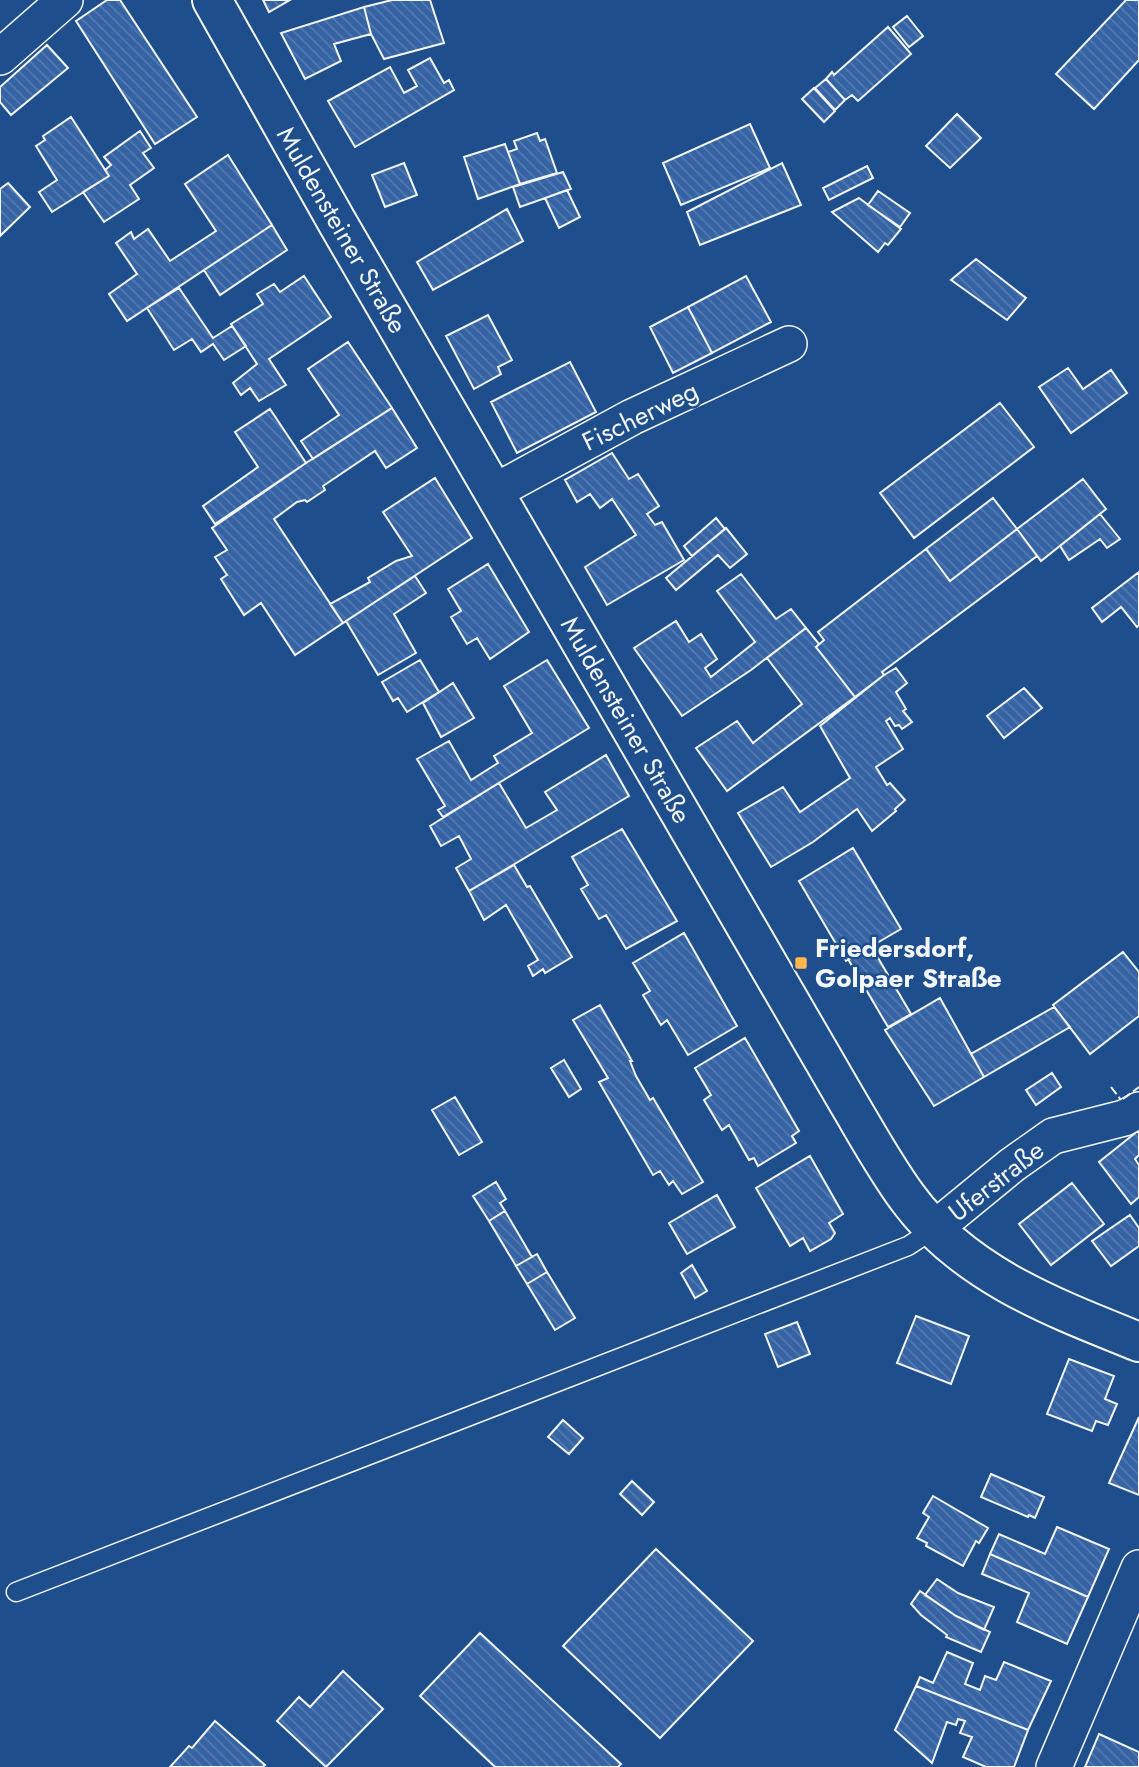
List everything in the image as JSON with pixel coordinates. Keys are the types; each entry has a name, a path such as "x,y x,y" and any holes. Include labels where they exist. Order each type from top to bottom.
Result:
{"main road":[{"name":"Muldensteiner Straße","path":"212,0 494,492 908,1199 934,1229 986,1272 1068,1313 1139,1342"}],"street":[{"path":"0,57 65,0"},
{"name":"Fischerweg","path":"494,492 632,417 789,344"},
{"name":"Uferstraße","path":"934,1229 1012,1165 1053,1136 1124,1118 1139,1110"},
{"path":"1054,1767 1139,1568"}],"lane":[{"path":"16,1592 502,1402 720,1321 908,1246 934,1229"}],"building":[{"path":"107,0 120,0 197,117 155,144 76,21"},
{"path":"263,0 290,0 269,12"},
{"path":"392,0 430,0 444,43 384,59 371,34 364,7"},
{"path":"1126,0 1139,0 1139,60 1094,109 1056,74"},
{"path":"364,7 371,34 334,44 341,61 305,79 281,33"},
{"path":"907,16 923,36 909,47 893,27"},
{"path":"888,27 911,54 858,101 852,95 845,100 826,79"},
{"path":"47,45 68,68 11,115 0,102 0,87"},
{"path":"430,58 444,83 449,80 454,90 355,147 328,101 390,67 404,93 417,86 408,70"},
{"path":"826,79 845,100 835,110 815,88"},
{"path":"814,88 835,111 824,122 802,99"},
{"path":"957,114 981,138 950,168 926,146"},
{"path":"71,117 109,176 52,212 39,192 57,180 36,146 45,140 43,136"},
{"path":"750,124 770,168 681,205 663,163"},
{"path":"140,131 151,148 143,153 154,168 130,185 139,199 104,222 83,192 109,176 105,170 111,165 104,157"},
{"path":"537,133 540,141 545,139 557,173 520,184 508,152 517,149 514,141"},
{"path":"505,144 520,184 478,199 464,157"},
{"path":"228,155 272,225 127,321 109,294 137,274 116,243 131,232 134,239 148,229 170,261 216,231 185,184"},
{"path":"404,163 417,195 385,207 372,175"},
{"path":"782,163 801,205 700,245 687,212"},
{"path":"867,166 873,178 829,200 823,188"},
{"path":"563,172 571,189 520,207 513,187"},
{"path":"8,183 30,207 0,236 0,189"},
{"path":"567,190 580,217 559,228 545,198"},
{"path":"878,191 910,213 900,227 868,205"},
{"path":"859,198 901,229 888,245 885,243 878,252 832,212"},
{"path":"507,209 523,241 433,290 417,262"},
{"path":"272,225 287,250 220,295 204,270"},
{"path":"976,259 1026,298 1007,320 951,280"},
{"path":"304,276 331,317 269,359 286,385 259,401 250,388 241,395 233,383 257,364 231,324 263,304 257,294 274,284 280,292"},
{"path":"746,276 771,322 712,353 688,307"},
{"path":"179,288 213,338 232,326 246,346 224,360 213,344 201,352 192,339 174,350 147,308"},
{"path":"688,307 712,353 673,373 650,327"},
{"path":"488,315 512,360 498,367 501,374 474,389 446,336"},
{"path":"348,342 392,408 313,459 301,441 339,415 308,369"},
{"path":"570,362 596,412 517,453 491,402"},
{"path":"1068,368 1083,389 1111,370 1127,393 1071,433 1039,387"},
{"path":"1000,403 1034,447 914,538 880,493"},
{"path":"392,408 417,448 386,468 375,451 323,486 325,490 307,502 297,502 274,519 343,623 295,655 261,603 244,615 221,579 227,575 215,557 227,550 212,528"},
{"path":"270,409 306,463 215,524 203,506 258,467 235,432"},
{"path":"612,453 629,479 638,474 659,506 647,514 655,525 662,522 684,560 607,605 585,567 636,535 612,499 600,508 590,494 577,502 565,480"},
{"path":"435,478 472,538 343,623 330,604 370,582 368,578 396,561 412,556 383,512"},
{"path":"1083,479 1106,509 1041,561 1017,529"},
{"path":"993,498 1017,529 950,581 926,549"},
{"path":"1100,514 1120,539 1107,548 1100,539 1069,560 1060,546"},
{"path":"716,518 725,529 692,556 684,546"},
{"path":"726,528 747,554 730,568 718,555 676,590 666,578"},
{"path":"1017,529 1037,556 882,672 884,675 855,697 816,647 824,640 818,632 926,549 950,581"},
{"path":"488,564 529,632 490,659 477,638 467,644 451,617 461,611 448,589"},
{"path":"1139,572 1139,625 1137,627 1121,607 1102,622 1092,608"},
{"path":"741,574 776,619 791,609 806,628 751,670 682,716 634,648 676,621 689,642 701,634 717,659 705,668 711,677 755,642 717,591"},
{"path":"415,576 426,593 394,614 416,653 378,675 346,621"},
{"path":"806,628 819,644 816,647 855,697 727,791 696,748 737,721 753,743 802,704 767,658"},
{"path":"420,660 439,692 407,712 398,698 393,701 382,682"},
{"path":"547,660 589,728 443,817 438,810 445,806 417,759 449,741 471,780 498,763 494,756 532,733 504,686"},
{"path":"896,668 907,683 896,692 906,709 903,711 912,722 902,729 899,725 895,726 890,718 886,721 903,749 876,767 887,785 890,783 905,800 872,831 857,809 813,842 771,867 738,813 783,787 800,812 850,778 820,726"},
{"path":"453,683 474,718 441,737 423,703"},
{"path":"1024,688 1042,708 1004,738 987,716"},
{"path":"606,755 629,796 469,891 456,868 471,859 459,836 441,846 430,826 499,783 526,828 557,810 545,792"},
{"path":"622,829 677,921 626,949 606,915 599,919 581,889 588,885 572,857"},
{"path":"853,848 901,929 846,961 799,881"},
{"path":"514,865 527,887 530,886 572,957 545,973 543,969 533,976 528,966 538,960 506,905 484,920 469,891"},
{"path":"684,933 737,1026 688,1055 667,1020 661,1025 643,995 650,991 633,963"},
{"path":"871,946 911,1014 888,1027 848,959"},
{"path":"1123,952 1139,972 1139,1016 1090,1054 1053,1005"},
{"path":"940,998 984,1077 934,1106 885,1030"},
{"path":"600,1005 632,1061 636,1076 650,1100 653,1098 703,1182 682,1194 673,1181 669,1185 660,1171 653,1175 599,1082 608,1078 573,1020"},
{"path":"1054,1007 1070,1027 984,1077 971,1054"},
{"path":"745,1038 799,1131 792,1136 796,1143 758,1166 754,1158 749,1160 729,1125 722,1130 704,1100 711,1095 695,1068"},
{"path":"564,1060 581,1089 569,1097 551,1068"},
{"path":"1052,1073 1061,1087 1036,1105 1026,1090"},
{"path":"455,1097 482,1142 459,1155 432,1110"},
{"path":"1139,1130 1139,1155 1135,1159 1139,1165 1139,1197 1131,1204 1099,1162"},
{"path":"810,1156 843,1214 829,1223 835,1233 831,1239 810,1251 803,1238 790,1246 756,1188"},
{"path":"496,1182 506,1199 500,1203 505,1211 489,1221 473,1196"},
{"path":"1072,1183 1104,1224 1051,1265 1019,1224"},
{"path":"717,1195 735,1227 687,1254 669,1223"},
{"path":"505,1211 532,1257 516,1266 489,1221"},
{"path":"1130,1215 1139,1228 1139,1246 1111,1266 1092,1241"},
{"path":"537,1254 547,1272 527,1284 516,1266"},
{"path":"692,1265 707,1291 695,1298 681,1273"},
{"path":"547,1272 575,1318 555,1330 527,1284"},
{"path":"916,1316 969,1336 951,1384 897,1363"},
{"path":"797,1322 810,1354 778,1367 765,1334"},
{"path":"1069,1359 1114,1376 1105,1399 1117,1404 1108,1425 1096,1421 1092,1431 1047,1414"},
{"path":"1139,1417 1139,1495 1109,1483"},
{"path":"563,1420 583,1438 569,1454 548,1437"},
{"path":"991,1474 1044,1497 1035,1518 981,1497"},
{"path":"632,1481 654,1502 642,1515 620,1494"},
{"path":"933,1496 988,1528 979,1543 976,1541 963,1566 926,1546 927,1543 917,1538 929,1517 923,1513"},
{"path":"1057,1527 1109,1549 1088,1597 990,1554 999,1534 1045,1554"},
{"path":"656,1549 753,1641 660,1738 563,1646"},
{"path":"990,1554 1088,1597 1067,1644 1017,1622 1029,1593 982,1574"},
{"path":"937,1579 958,1593 994,1607 984,1630 956,1616 925,1595"},
{"path":"920,1591 956,1616 990,1632 981,1652 946,1637 947,1635 921,1615 911,1604"},
{"path":"480,1633 621,1764 618,1767 495,1767 420,1696"},
{"path":"947,1652 973,1663 965,1684 980,1690 985,1676 996,1680 1004,1662 1051,1681 1028,1730 916,1686 920,1677 933,1683"},
{"path":"343,1671 383,1709 326,1767 277,1721 299,1697 310,1707"},
{"path":"916,1686 1028,1730 1014,1767 986,1767 963,1757 972,1737 960,1733 965,1721 958,1719 956,1725 947,1722 932,1763 895,1730"},
{"path":"215,1721 265,1765 170,1767 189,1746 192,1748"},
{"path":"1099,1734 1139,1752 1139,1767 1085,1767"}],"fence":[{"path":"1111,1087 1121,1100"},
{"path":"1123,1099 1139,1087"}],"place":[{"name":"Friedersdorf, Golpaer Straße","path":"801,963"}]}
